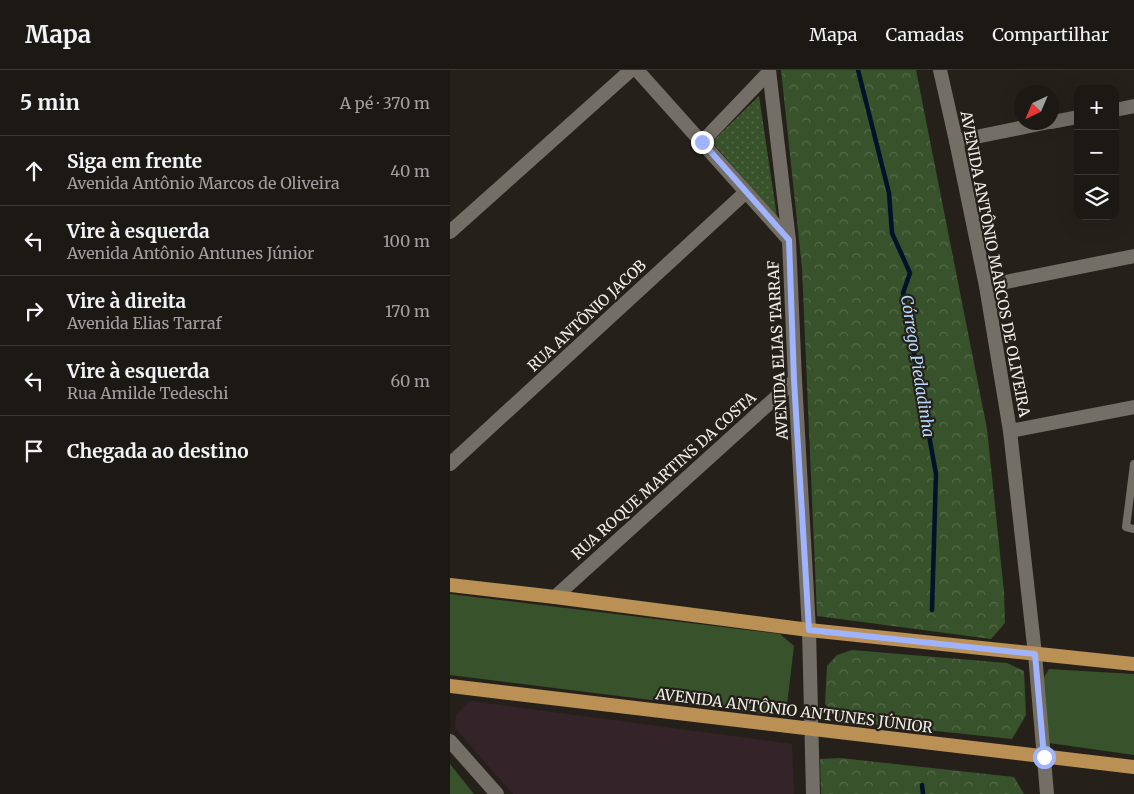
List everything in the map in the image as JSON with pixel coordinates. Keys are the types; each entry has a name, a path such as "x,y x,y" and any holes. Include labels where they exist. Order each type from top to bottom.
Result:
{"main road":[{"path":"450,585 555,596 809,630 1134,664"},
{"name":"AVENIDA ANTÔNIO ANTUNES JÚNIOR","path":"450,686 1134,767"}],"street":[{"path":"450,232 631,70"},
{"path":"637,70 789,240"},
{"name":"AVENIDA ANTÔNIO MARCOS DE OLIVEIRA","path":"940,70 986,286 1010,431 1035,654 1047,794"},
{"path":"702,142 769,71"},
{"name":"AVENIDA ELIAS TARRAF","path":"769,71 789,240 794,380 809,630"},
{"path":"1119,109 1134,106"},
{"path":"1059,120 1074,118"},
{"path":"956,141 1014,129"},
{"name":"RUA ANTÔNIO JACOB","path":"450,464 746,192"},
{"path":"986,286 1134,256"},
{"name":"RUA ROQUE MARTINS DA COSTA","path":"555,596 794,380"},
{"path":"1010,431 1134,407"},
{"path":"809,630 813,794"},
{"path":"450,741 497,794"}],"lane":[{"path":"1134,464 1126,528 1134,528"}],"shaded area":[{"path":"470,701 792,744 794,794 513,794 455,728 456,715"}],"green space":[{"path":"781,70 916,70 987,429 1004,592 1005,623 991,639 817,616 802,268"},
{"path":"759,96 777,217 712,142"},
{"path":"450,594 780,634 794,646 787,705 772,715 450,675"},
{"path":"852,650 1007,663 1024,671 1026,715 1012,739 841,721 825,704 827,666 837,655"},
{"path":"1049,669 1134,674 1134,755 1049,743 1043,679"},
{"path":"840,758 1014,777 1024,794 821,794 820,759"},
{"path":"450,764 474,794 450,794"}],"waterway":[{"name":"Córrego Piedadinha","path":"858,70 889,193 892,233 910,273 903,293 936,474 932,610"},
{"name":"Córrego Piedadinha","path":"922,785 923,794"}],"route":[{"path":"702,142 789,240 794,380 809,630 1035,654 1044,757"}]}
